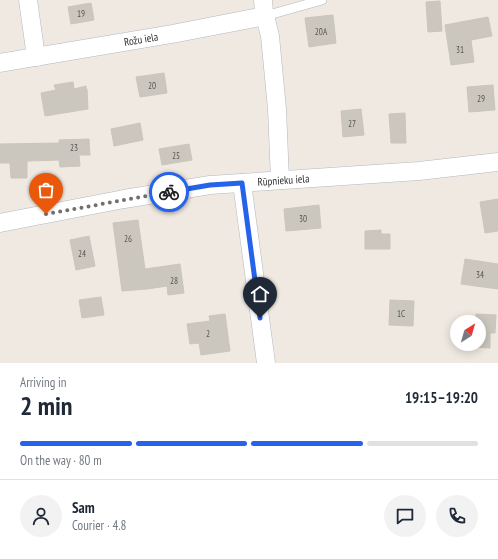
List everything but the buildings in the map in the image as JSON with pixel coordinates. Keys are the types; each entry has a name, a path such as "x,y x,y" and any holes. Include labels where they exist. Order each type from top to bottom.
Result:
{"street":[{"path":"28,0 36,57"},
{"path":"264,8 270,36 277,109 280,180"},
{"name":"Rožu iela","path":"0,63 172,34 264,8"},
{"name":"Rūpnieku iela","path":"0,223 124,199 210,185 419,171 498,162"},
{"path":"242,183 266,363"}],"lane":[{"path":"264,8 322,0"}],"way so far":[{"path":"46,214 169,192"}],"route":[{"path":"169,192 210,185 242,183 260,318"}]}
